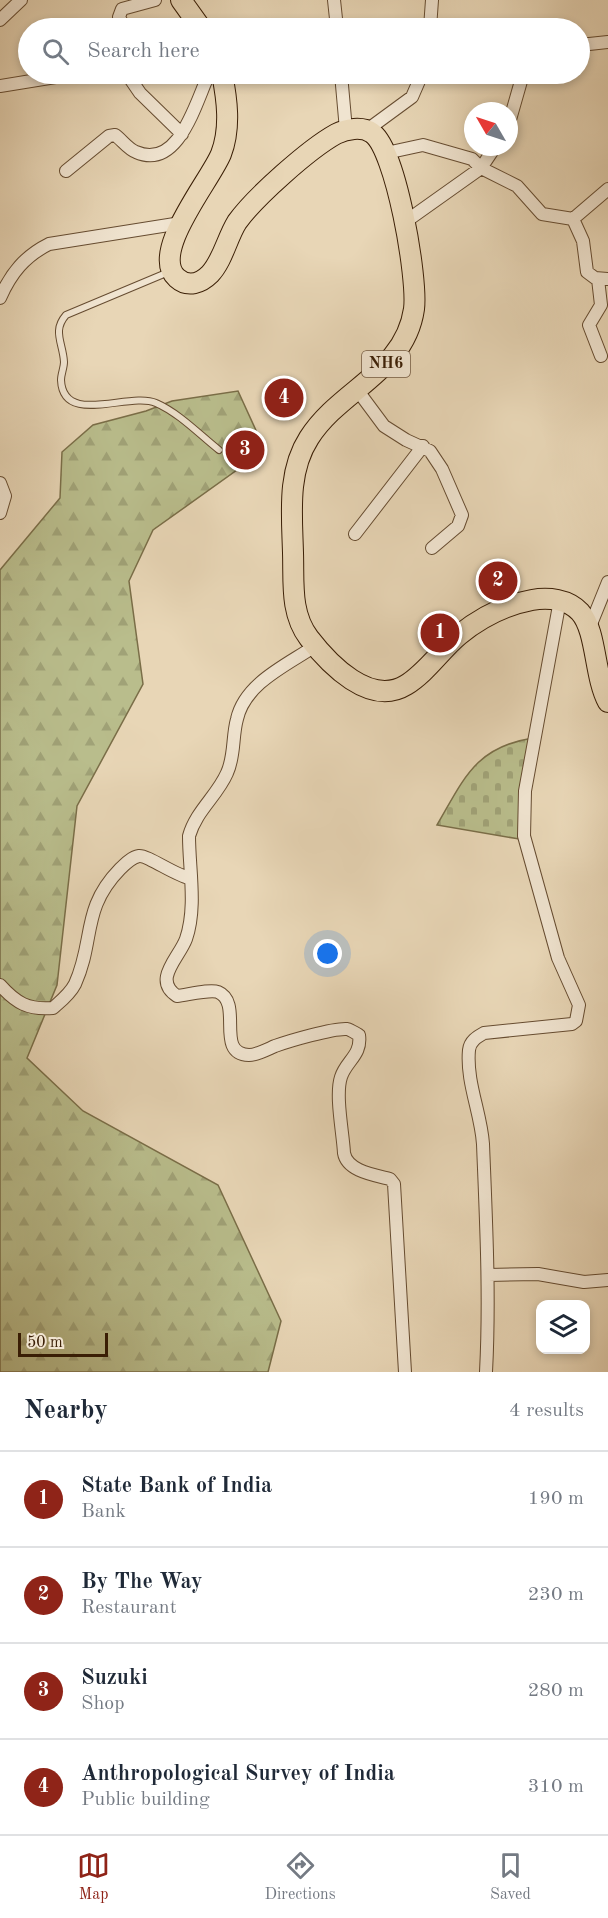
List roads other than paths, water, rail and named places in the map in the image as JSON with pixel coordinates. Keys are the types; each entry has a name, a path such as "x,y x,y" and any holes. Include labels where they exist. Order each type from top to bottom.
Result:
{"highway":[{"path":"182,0 194,18"},
{"path":"223,84 227,115 222,152 181,223 170,251 168,262 171,271 183,282 191,284 209,276 217,265 230,234 250,206 321,145 346,130 367,130"},
{"name":"NH6","path":"367,130 374,134 386,153 405,222 415,286 411,322 394,356 335,409 310,437 297,465 291,508 294,604 298,620 315,646 348,676 364,687 380,692 395,691 409,684 459,635 496,611 541,598 560,600"},
{"path":"560,600 578,610 589,629 596,671 608,702"}],"street":[{"path":"0,20 21,0"},
{"path":"120,18 122,9 155,0"},
{"path":"334,0 336,18"},
{"path":"431,18 432,0"},
{"path":"590,44 608,42"},
{"path":"0,86 18,83"},
{"path":"134,84 140,93 182,134"},
{"path":"66,171 109,136 115,135 136,152 154,155 171,148 182,134 204,84"},
{"path":"342,84 346,130"},
{"path":"367,130 412,97 418,84"},
{"path":"515,102 520,84"},
{"path":"386,153 423,145 472,159 481,168 518,186 542,214 573,219 608,189"},
{"path":"405,222 481,168 489,156"},
{"path":"573,219 583,241 585,267 590,275 603,279 601,305 589,325 601,356"},
{"path":"0,298 18,266 33,252 49,244 181,223"},
{"path":"357,391 384,426 406,440 423,446 436,458 462,515 458,526 432,548"},
{"path":"356,534 423,446"},
{"path":"0,483 5,496 0,513"},
{"path":"589,629 608,582"},
{"path":"486,1372 490,1308 483,1144 474,1102 470,1049 476,1038 484,1033 572,1024 576,1022 579,1011 579,1005 558,958 524,836 525,791 560,600"},
{"path":"315,646 255,687 247,696 237,717 228,772 193,824 189,836 191,918 183,947 166,975 171,992 177,996 216,991 223,995 230,1006 231,1041 241,1053 250,1055 280,1044 345,1029 360,1037 358,1052 344,1070 340,1083 344,1153 346,1162 351,1166 390,1179 394,1184 405,1372"},
{"path":"0,985 13,999 28,1008 53,1008 75,984 96,902 127,862 137,856 146,856 166,870 189,878"},
{"path":"488,1275 556,1276 584,1282 608,1280"}],"lane":[{"path":"171,271 66,315 58,332 64,362 63,388 74,403 84,406 135,400 156,403 219,450"}],"place":[{"name":"Anthropological Survey of India","path":"284,398"},
{"name":"Suzuki","path":"245,450"},
{"name":"By The Way","path":"498,581"},
{"name":"State Bank of India","path":"440,633"}]}
